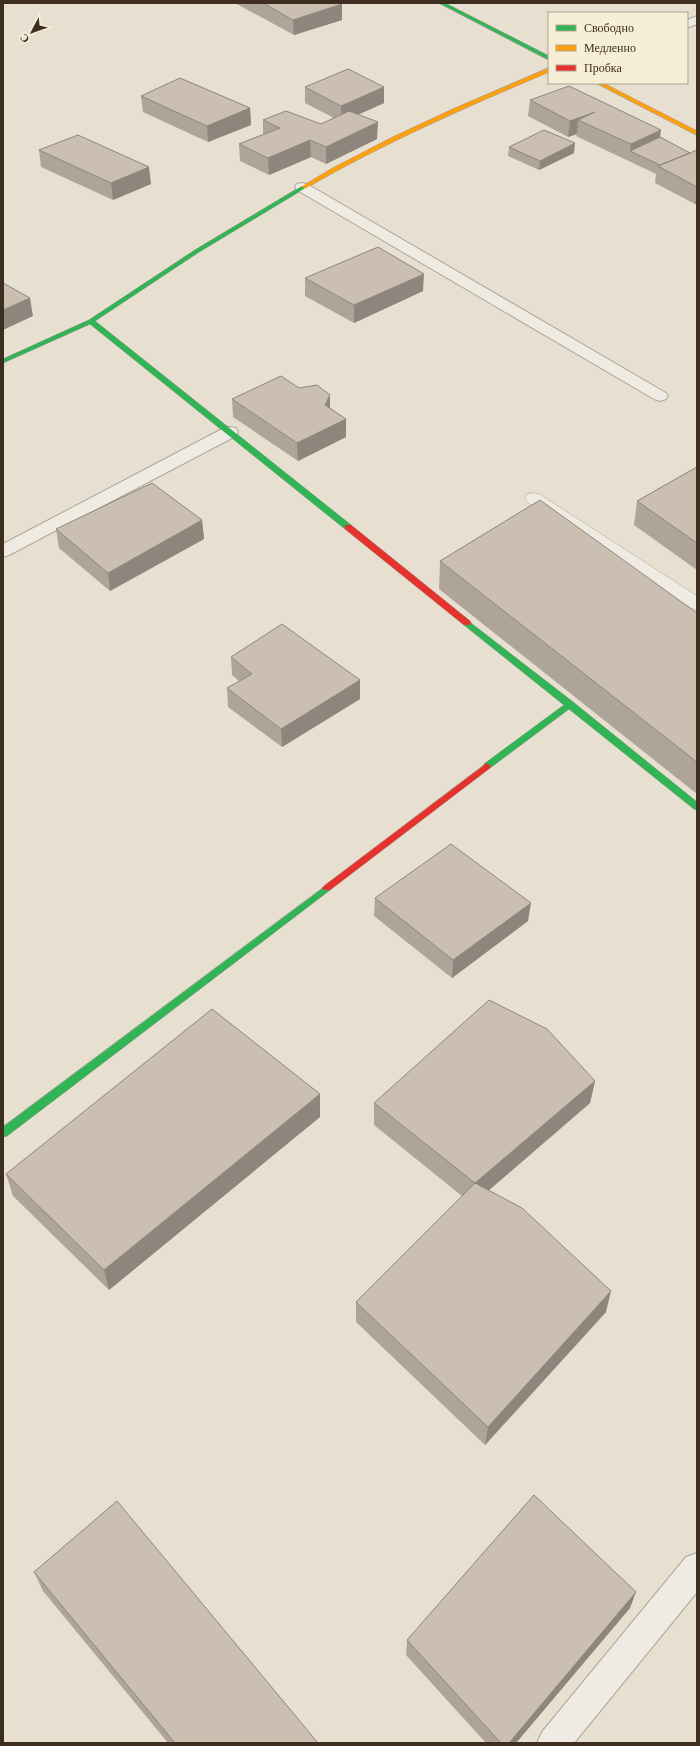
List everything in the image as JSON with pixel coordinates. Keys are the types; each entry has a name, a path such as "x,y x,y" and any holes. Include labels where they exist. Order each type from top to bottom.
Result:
{"street":[{"path":"441,3 548,57"},
{"path":"3,361 91,320 197,251 340,165 459,108 548,70"},
{"path":"600,84 697,133"},
{"path":"302,188 660,396"},
{"path":"91,320 697,807"},
{"path":"3,551 230,432"},
{"path":"3,1133 570,704"},
{"path":"553,1743 697,1568"}],"lane":[{"path":"533,498 697,604"}],"building":[{"path":"263,3 340,3 342,4 293,20"},
{"path":"348,69 384,87 341,106 305,87"},
{"path":"180,78 250,108 207,126 141,96"},
{"path":"569,86 661,130 631,144 578,120 595,112 570,121 530,100"},
{"path":"286,111 321,124 349,111 378,122 326,147 310,140 268,158 239,144 280,128 263,120"},
{"path":"544,130 575,143 540,161 509,147"},
{"path":"78,135 149,167 111,183 39,150"},
{"path":"660,137 690,153 660,165 630,151"},
{"path":"697,150 697,187 658,166"},
{"path":"378,247 424,274 354,305 305,278"},
{"path":"3,283 30,298 3,310"},
{"path":"281,376 299,388 317,385 330,395 325,405 346,419 297,443 232,399"},
{"path":"697,467 697,543 637,501"},
{"path":"152,483 202,520 108,573 56,529"},
{"path":"540,500 697,613 697,762 440,561"},
{"path":"282,624 360,680 281,729 227,688 252,674 231,657"},
{"path":"451,844 531,903 453,960 375,898"},
{"path":"489,1000 547,1029 595,1081 475,1183 374,1103"},
{"path":"212,1009 320,1094 104,1270 6,1174"},
{"path":"475,1183 522,1208 611,1291 488,1427 356,1302"},
{"path":"534,1495 636,1592 509,1743 501,1743 407,1640"},
{"path":"117,1501 318,1743 175,1743 34,1572"}],"traffic: fast":[{"path":"441,3 548,57"},
{"path":"3,361 91,321 197,251 304,187"},
{"path":"91,321 348,527"},
{"path":"467,623 697,807"},
{"path":"487,766 570,704"},
{"path":"3,1133 327,888"}],"traffic: slow":[{"path":"304,187 363,154 424,124 548,70"},
{"path":"601,84 697,133"}],"traffic: jam":[{"path":"348,527 467,623"},
{"path":"327,888 487,766"}]}
